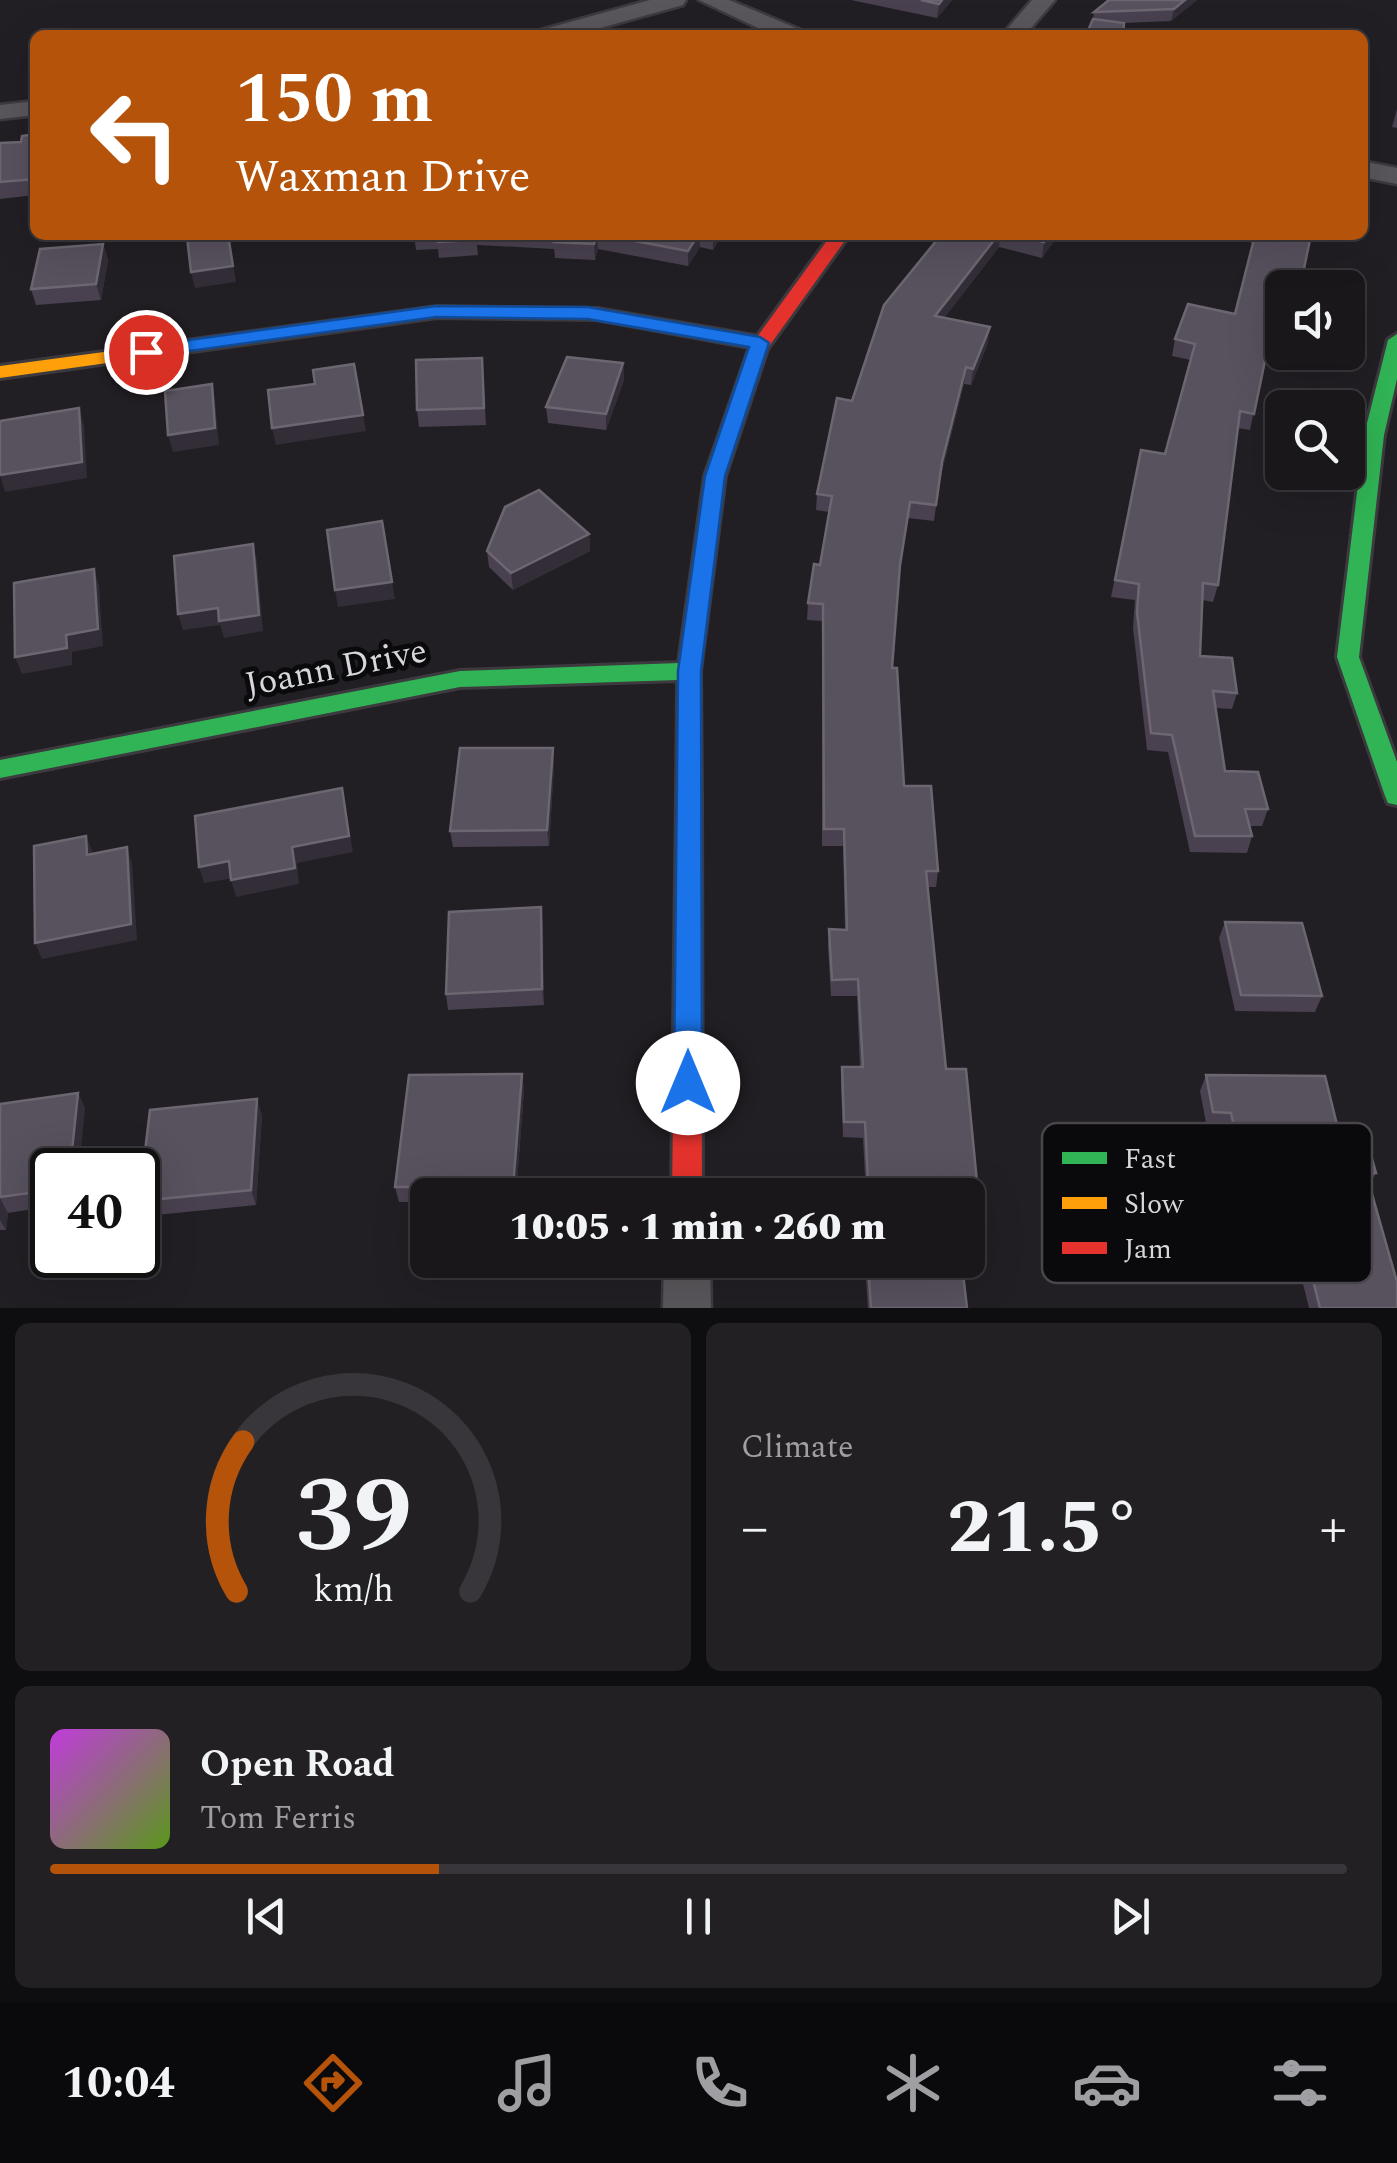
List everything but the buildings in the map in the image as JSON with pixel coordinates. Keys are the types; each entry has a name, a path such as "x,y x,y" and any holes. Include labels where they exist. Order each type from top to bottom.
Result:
{"street":[{"path":"566,30 675,0"},
{"path":"710,0 781,30"},
{"path":"1017,30 1044,0"},
{"path":"0,112 30,109"},
{"path":"1368,170 1397,176"},
{"path":"687,1178 690,671 715,476 760,343 836,240"},
{"path":"0,372 436,312 588,313 760,343"},
{"path":"1397,340 1386,438 1348,657 1397,796"},
{"name":"Joann Drive","path":"0,768 460,679 690,671"},
{"path":"687,1278 687,1308"}],"traffic: fast":[{"path":"597,314 760,343"},
{"path":"1397,340 1374,435 1348,657 1397,796"},
{"path":"689,792 689,671 715,476 758,348"},
{"path":"0,769 460,679 689,671"}],"traffic: slow":[{"path":"0,372 437,312 597,314"}],"traffic: jam":[{"path":"758,348 836,240"},
{"path":"687,1178 689,792"}],"route":[{"path":"146,352 436,312 588,313 760,343 715,476 690,671 688,1083"}]}
